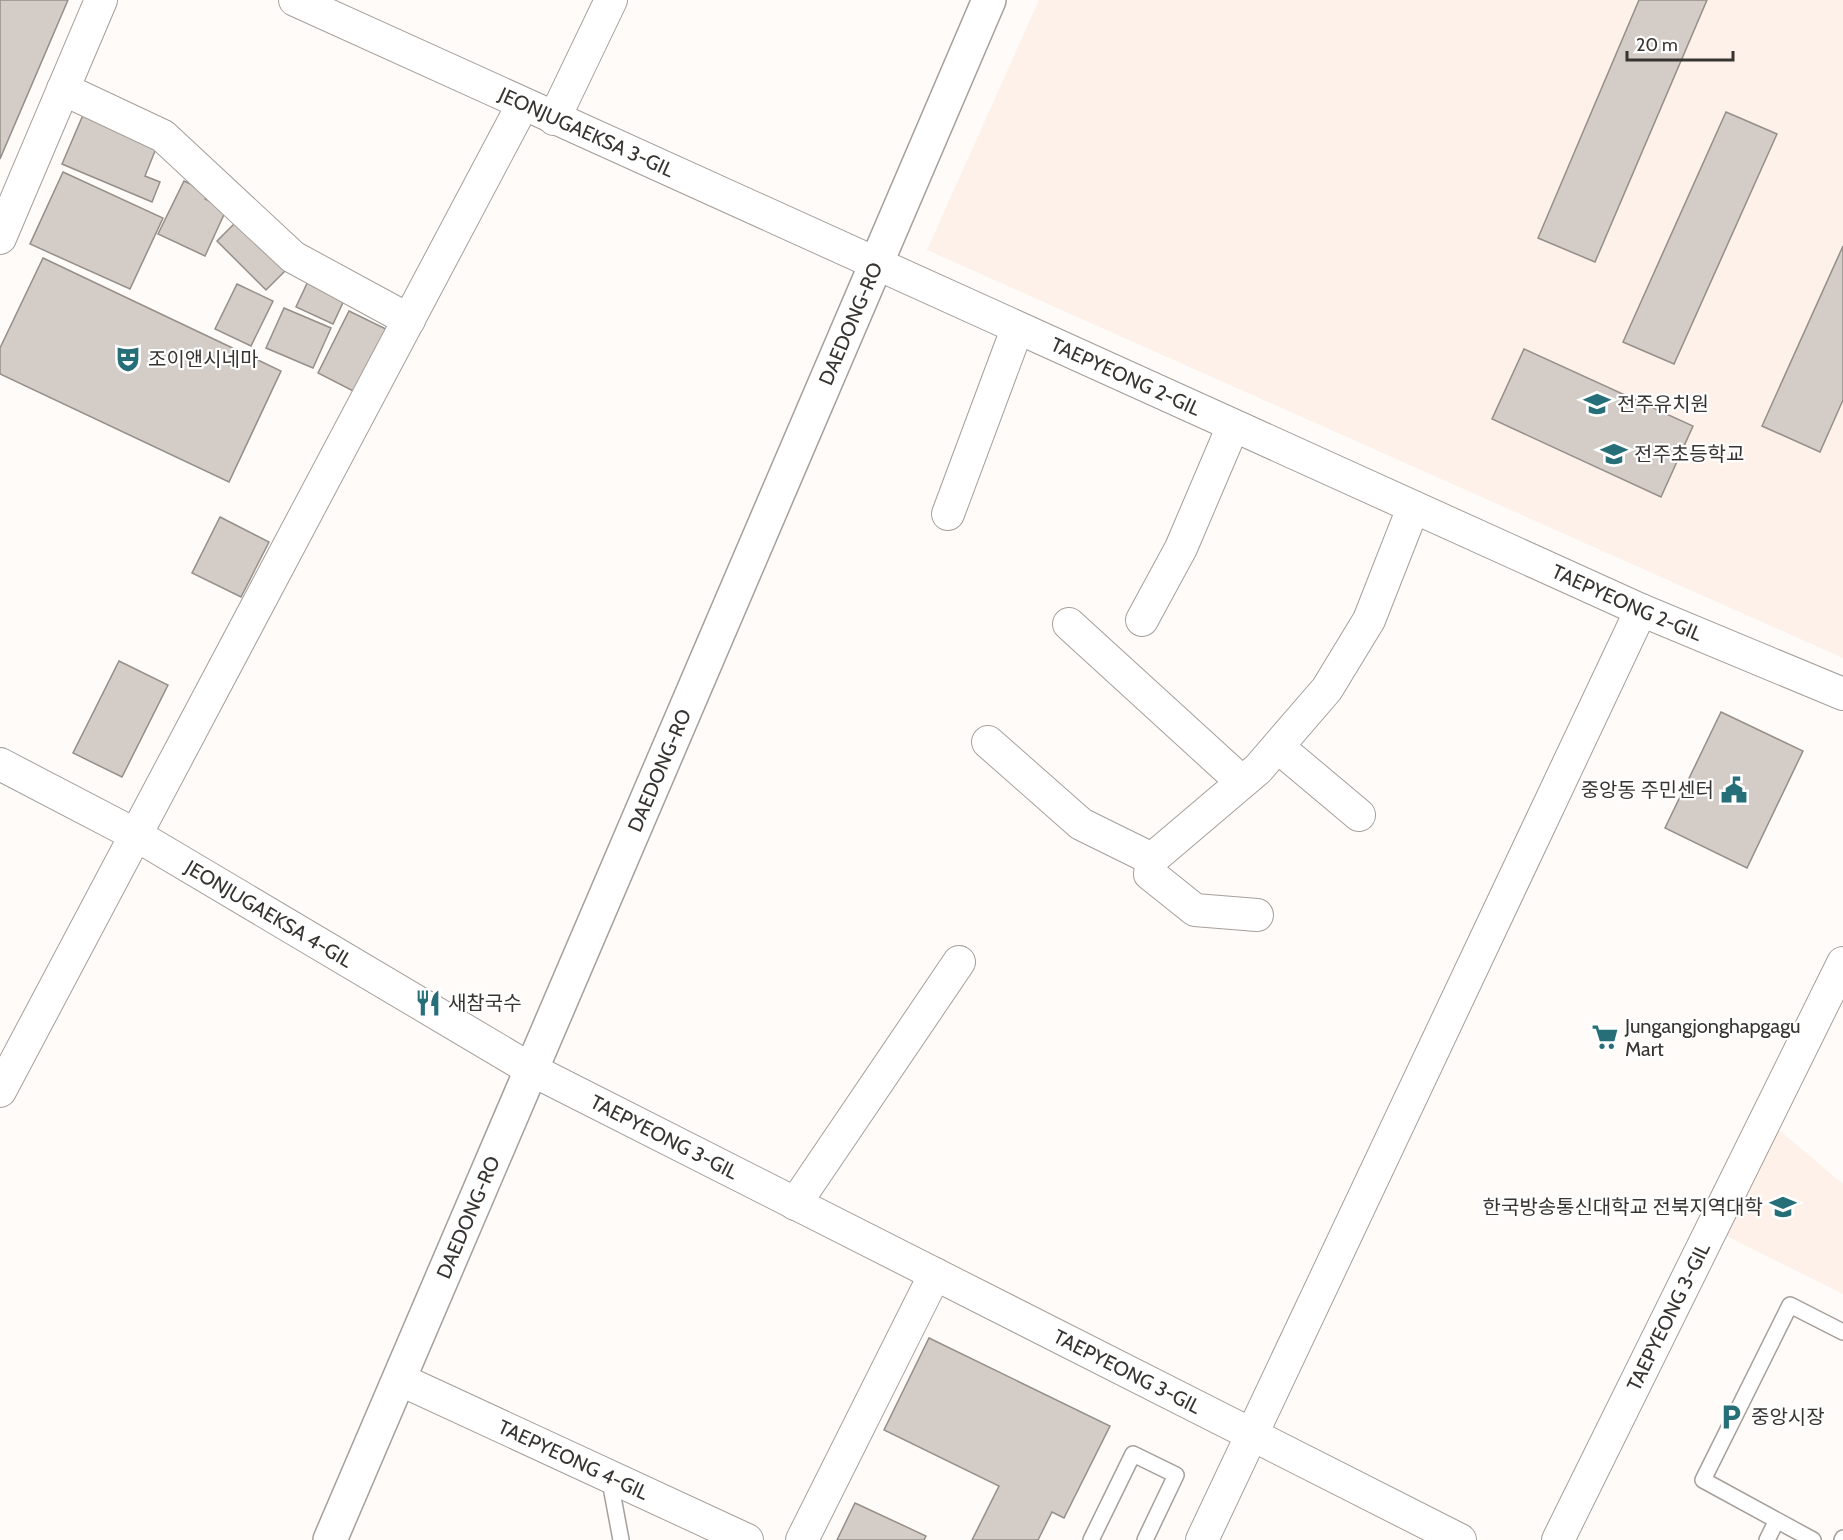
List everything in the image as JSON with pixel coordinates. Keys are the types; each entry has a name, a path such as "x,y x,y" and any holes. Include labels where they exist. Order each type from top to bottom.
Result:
{"street":[{"path":"0,238 101,0"},
{"name":"JEONJUGAEKSA 3-GIL","path":"295,0 875,265"},
{"path":"554,118 611,0"},
{"name":"DAEDONG-RO","path":"330,1540 988,0"},
{"path":"63,89 163,136 293,256 409,320"},
{"path":"0,1091 523,104"},
{"name":"TAEPYEONG 2-GIL","path":"875,265 1641,610 1843,694"},
{"path":"948,514 1017,329"},
{"path":"1142,620 1181,548 1233,426"},
{"path":"1257,915 1195,910 1150,874 1152,859 1258,769 1327,689 1369,620 1413,508"},
{"path":"1202,1540 1641,610"},
{"path":"1069,624 1242,782"},
{"path":"988,742 1081,824 1152,859"},
{"path":"1278,747 1359,815"},
{"name":"JEONJUGAEKSA 4-GIL","path":"0,764 136,835 532,1070"},
{"path":"795,1204 960,962"},
{"name":"TAEPYEONG 3-GIL","path":"1558,1540 1843,963"},
{"name":"TAEPYEONG 3-GIL","path":"532,1070 1460,1540"},
{"path":"802,1540 935,1274"},
{"name":"TAEPYEONG 4-GIL","path":"399,1378 747,1540"}],"lane":[{"path":"1813,1540 1776,1522 1704,1480 1790,1305 1843,1332"},
{"path":"1091,1540 1133,1454 1176,1475 1145,1540"},
{"path":"609,1476 621,1540"},
{"path":"1767,1540 1776,1522"}],"shaded area":[{"name":"전주초등학교","path":"1039,0 1843,0 1843,658 927,250"},
{"name":"한국방송통신대학교 전북지역대학","path":"1766,1119 1843,1184 1843,1294 1712,1229"}],"building":[{"path":"0,0 68,0 0,159"},
{"path":"1639,0 1707,0 1595,262 1538,238"},
{"path":"1726,112 1777,134 1674,364 1623,342"},
{"path":"83,115 157,146 145,176 160,182 152,202 62,164"},
{"path":"63,172 163,218 130,289 30,244"},
{"path":"184,181 208,192 205,199 226,210 205,256 158,234"},
{"path":"238,220 287,269 266,290 217,241"},
{"path":"1843,246 1843,400 1820,452 1762,426"},
{"name":"조이앤시네마","path":"43,258 281,371 229,482 0,374 0,348"},
{"path":"310,277 347,294 333,324 296,307"},
{"path":"237,284 273,301 251,346 215,329"},
{"path":"284,308 331,328 313,368 266,348"},
{"path":"349,311 388,330 357,393 318,373"},
{"path":"1524,349 1693,426 1661,497 1492,419"},
{"path":"220,517 269,542 241,597 192,573"},
{"path":"119,661 168,685 122,777 73,753"},
{"name":"중앙동 주민센터","path":"1721,712 1803,751 1747,868 1665,828"},
{"path":"929,1338 1110,1426 1064,1518 1052,1512 1038,1540 972,1540 999,1486 884,1430"},
{"path":"855,1503 926,1536 924,1540 837,1540"}],"place":[{"name":"조이앤시네마","path":"128,359"},
{"name":"전주유치원","path":"1597,404"},
{"name":"전주초등학교","path":"1614,454"},
{"name":"중앙동 주민센터","path":"1734,790"},
{"name":"새참국수","path":"428,1003"},
{"name":"Jungangjonghapgagu Mart","path":"1605,1037"},
{"name":"한국방송통신대학교 전북지역대학","path":"1783,1207"},
{"name":"중앙시장","path":"1731,1417"}]}
